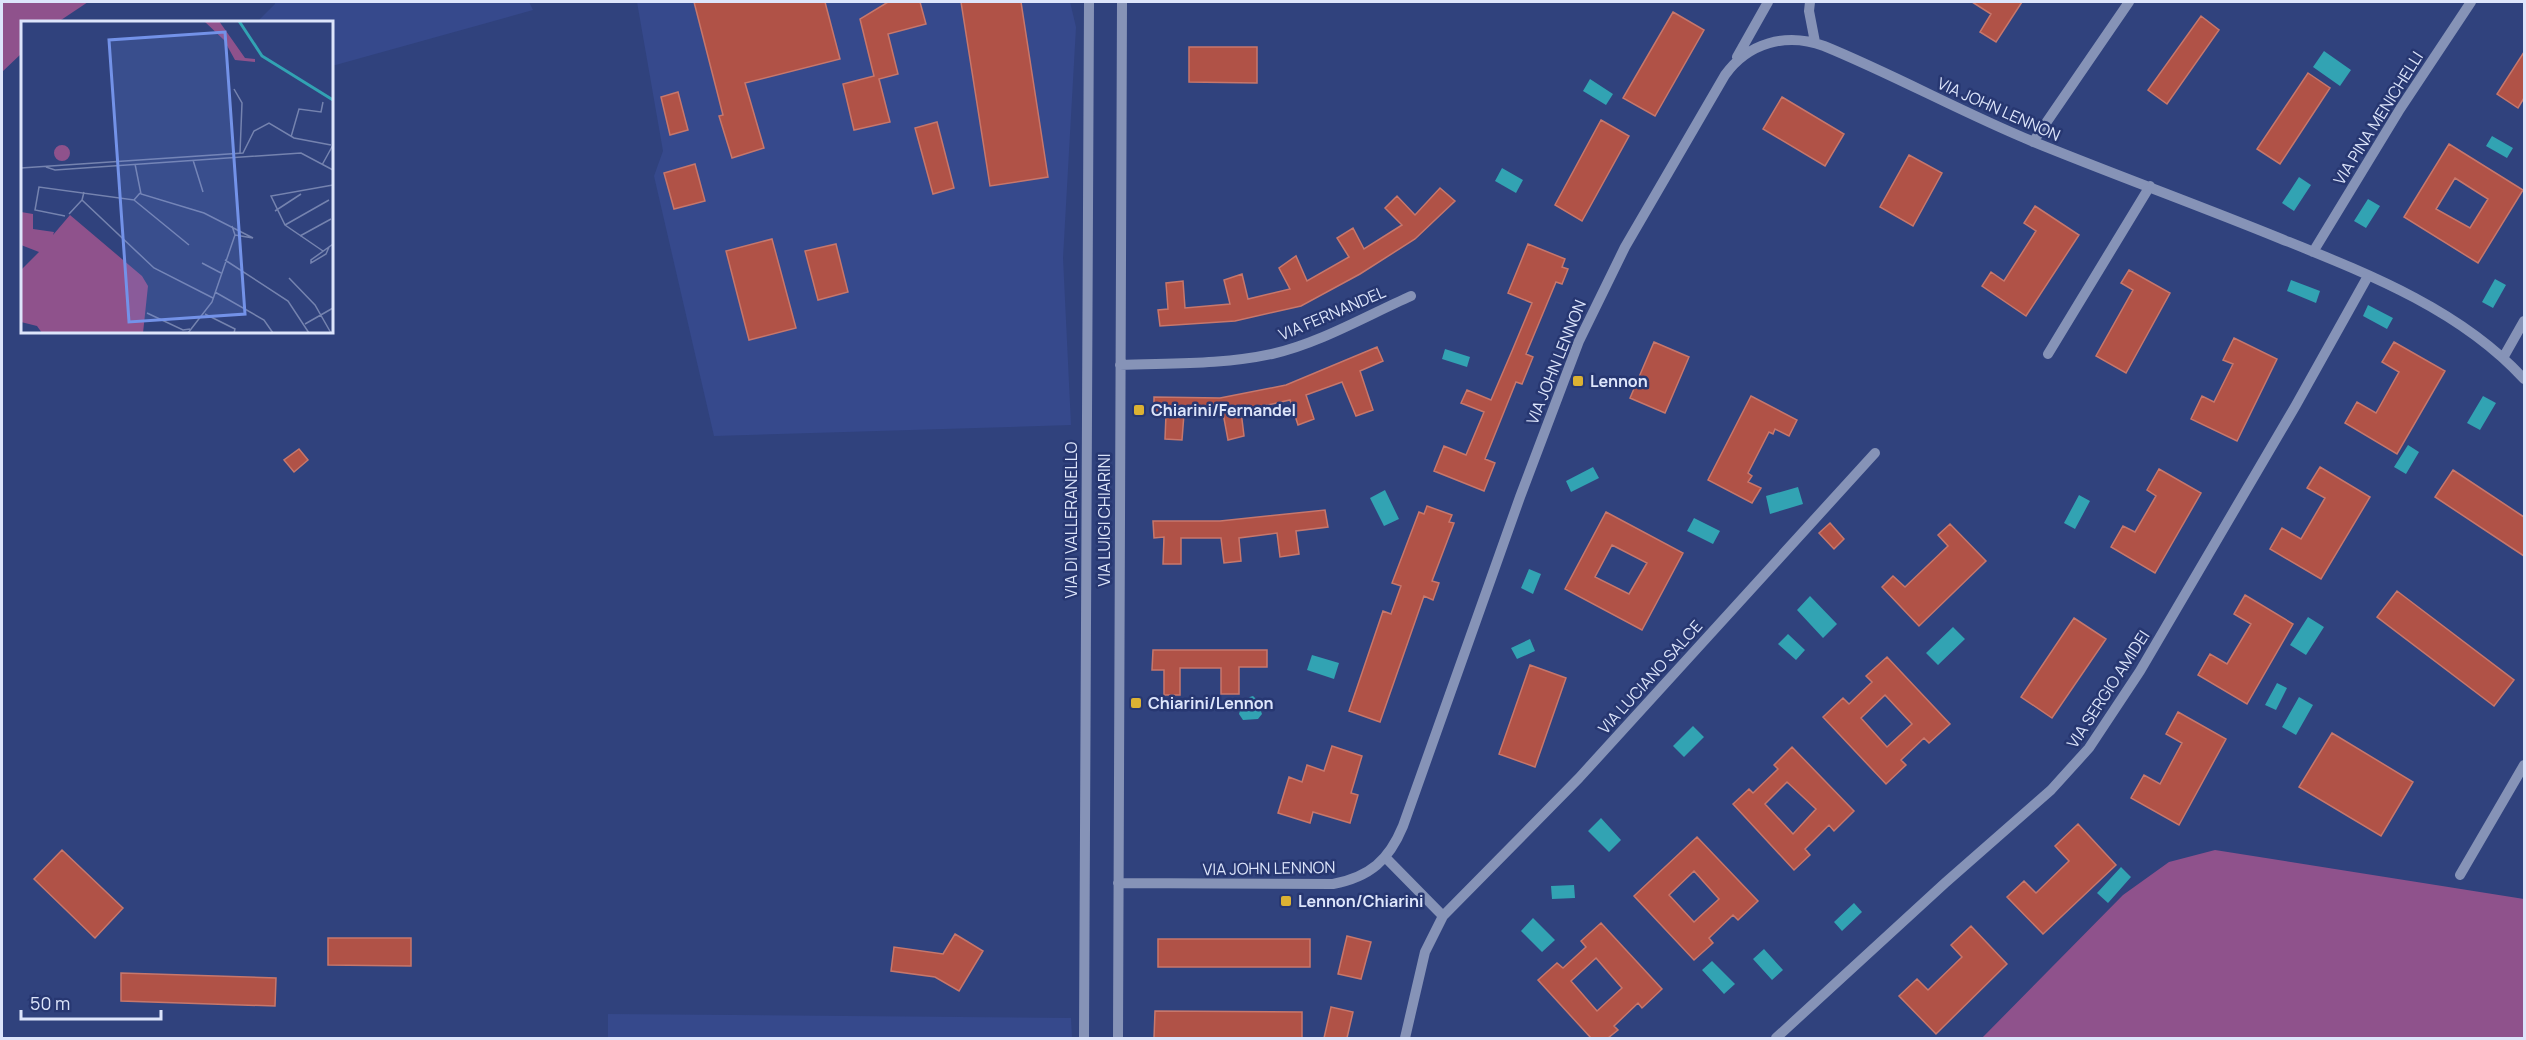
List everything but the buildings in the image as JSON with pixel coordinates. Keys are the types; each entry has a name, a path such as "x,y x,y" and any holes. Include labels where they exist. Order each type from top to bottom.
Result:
{"street":[{"name":"VIA DI VALLERANELLO","path":"1084,1038 1089,2"},
{"name":"VIA LUIGI CHIARINI","path":"1118,1038 1122,2"},
{"path":"1734,63 1768,2"},
{"path":"1810,2 1815,42"},
{"path":"2033,142 2129,2"},
{"name":"VIA PINA MENICHELLI","path":"2313,252 2400,109 2470,2"},
{"name":"VIA JOHN LENNON","path":"1118,883 1324,885 1355,878 1386,858 1395,845 1403,826 1520,497 1582,333 1626,247 1718,87 1734,63 1746,52 1761,45 1778,41 1815,42 2033,142 2150,186 2368,276 2425,304 2503,358 2524,380"},
{"path":"2048,354 2150,186"},
{"name":"VIA SERGIO AMIDEI","path":"1776,1038 1945,883 2051,790 2089,748 2140,671 2296,405 2368,276"},
{"name":"VIA FERNANDEL","path":"1120,365 1223,361 1273,354 1309,343 1411,296"},
{"path":"2503,358 2524,321"},
{"name":"VIA LUCIANO SALCE","path":"1405,1038 1425,952 1443,916 1579,778 1875,453"},
{"path":"2460,875 2524,765"},
{"path":"1386,858 1443,916"}],"shaded area":[{"path":"2,2 88,2 60,21 21,21 21,54 2,72"},
{"path":"275,2 529,2 533,10 333,66 333,21 258,21"},
{"path":"637,2 1070,2 1076,27 1063,258 1071,425 714,436 654,176 663,151"},
{"path":"2324,51 2351,70 2340,86 2313,67"},
{"path":"1590,79 1613,94 1606,105 1583,91"},
{"path":"2492,136 2513,148 2507,158 2486,146"},
{"path":"1502,168 1523,180 1516,193 1495,181"},
{"path":"2299,177 2311,185 2294,211 2282,203"},
{"path":"2368,199 2380,206 2366,228 2354,221"},
{"path":"2495,279 2506,285 2493,308 2482,302"},
{"path":"2291,280 2320,291 2316,303 2287,291"},
{"path":"2368,305 2393,318 2387,329 2363,316"},
{"path":"1445,349 1470,357 1467,367 1442,359"},
{"path":"2483,396 2496,403 2480,430 2467,423"},
{"path":"2408,445 2419,452 2406,474 2394,467"},
{"path":"1593,467 1599,478 1571,492 1566,481"},
{"path":"1798,487 1803,504 1770,514 1766,496"},
{"path":"1385,490 1399,519 1384,526 1370,498"},
{"path":"2079,495 2090,501 2075,529 2064,523"},
{"path":"1694,518 1720,531 1713,544 1687,531"},
{"path":"1529,569 1541,574 1533,594 1521,588"},
{"path":"1810,596 1837,624 1823,638 1797,610"},
{"path":"2308,617 2324,627 2306,655 2290,645"},
{"path":"1953,627 1965,639 1938,665 1926,653"},
{"path":"1788,634 1805,650 1796,660 1778,644"},
{"path":"1530,639 1535,651 1517,659 1511,648"},
{"path":"1312,655 1339,663 1334,679 1307,670"},
{"path":"2277,683 2287,688 2276,710 2265,705"},
{"path":"1253,696 1262,714 1258,719 1243,720 1239,714 1241,708 1246,700"},
{"path":"2299,697 2313,705 2296,735 2282,727"},
{"path":"1693,726 1704,737 1684,757 1673,746"},
{"path":"1601,818 1621,840 1609,852 1588,831"},
{"path":"2215,850 2524,899 2524,1038 1982,1038 2123,895 2169,862"},
{"path":"2121,867 2131,877 2108,903 2097,893"},
{"path":"1574,885 1575,898 1552,899 1551,886"},
{"path":"1854,903 1862,912 1842,931 1834,922"},
{"path":"1533,918 1555,940 1542,952 1521,931"},
{"path":"1764,949 1783,970 1772,980 1753,959"},
{"path":"1712,961 1735,984 1724,994 1702,970"},
{"path":"608,1014 1071,1018 1072,1038 608,1038"}],"place":[{"name":"Lennon","path":"1578,381"},
{"name":"Chiarini/Fernandel","path":"1139,410"},
{"name":"Chiarini/Lennon","path":"1136,703"},
{"name":"Lennon/Chiarini","path":"1286,901"}]}
